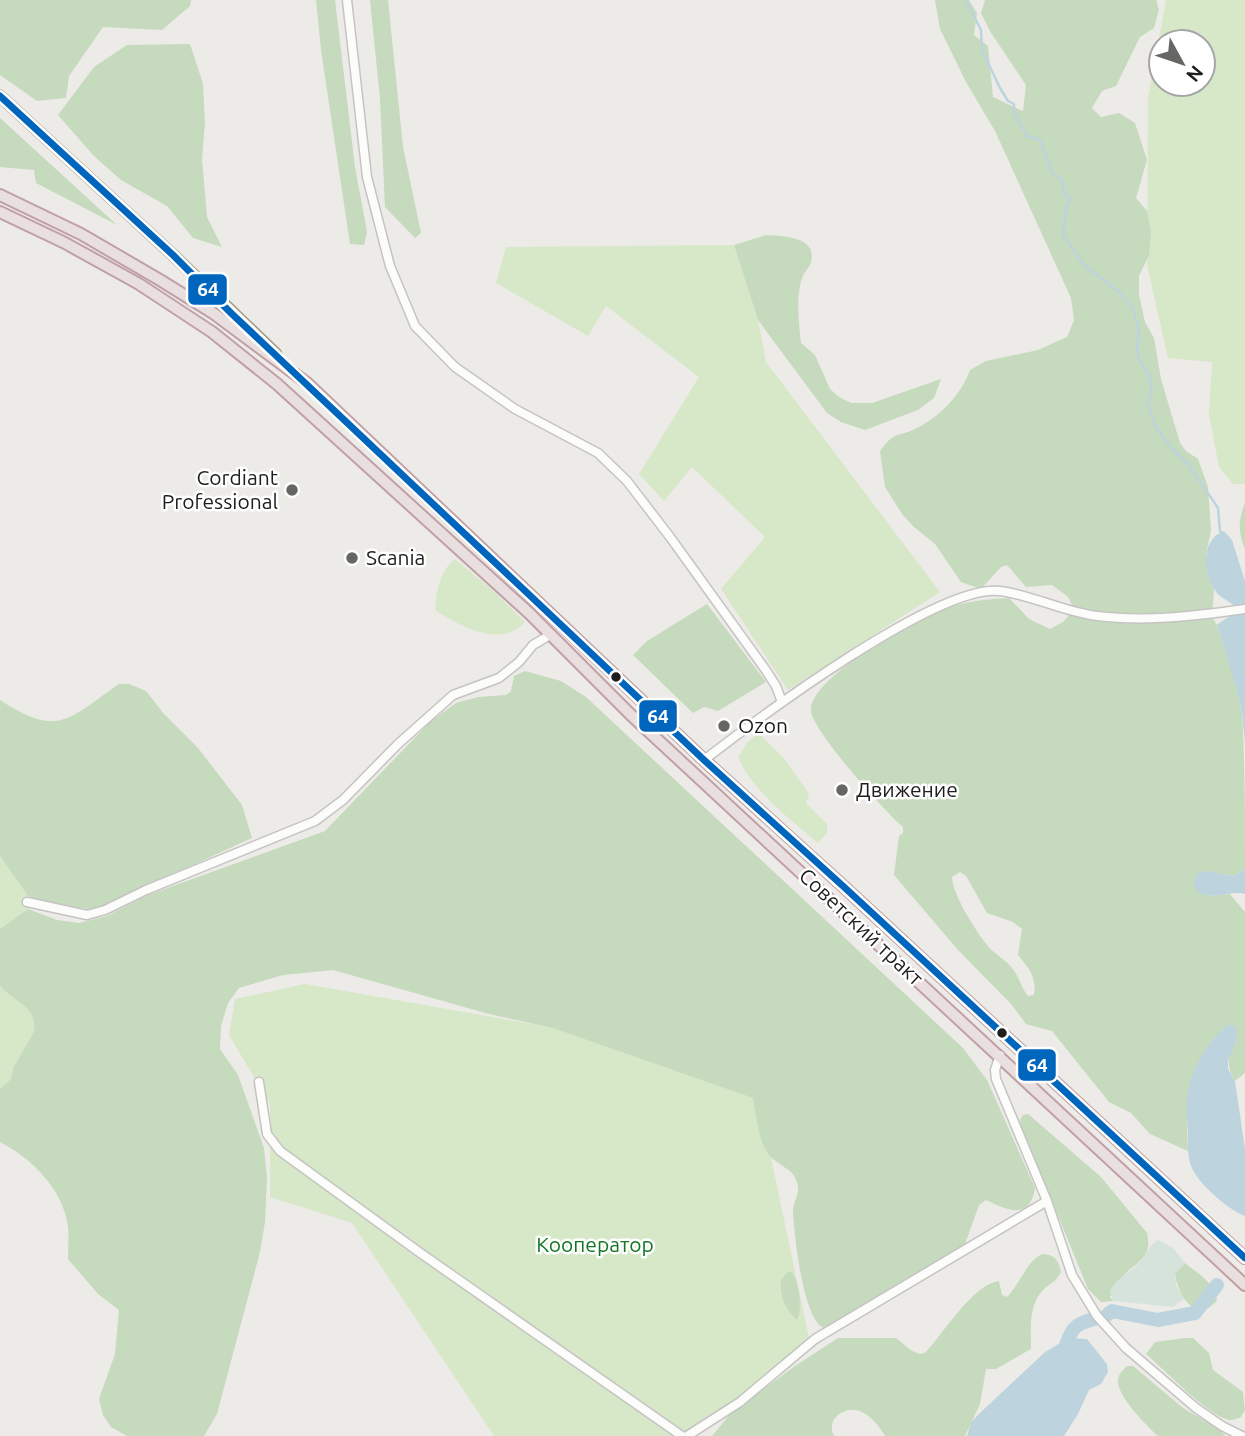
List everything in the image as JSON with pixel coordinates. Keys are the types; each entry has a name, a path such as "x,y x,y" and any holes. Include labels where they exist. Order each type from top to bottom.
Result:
{"highway":[{"path":"0,195 81,234 160,280 213,313 307,383"},
{"name":"Советский тракт","path":"0,212 103,263 175,307 246,358 292,397 1245,1285"},
{"name":"Советский тракт","path":"307,383 704,760 1245,1258"}],"main road":[{"name":"Советский тракт","path":"0,96 307,383"}],"street":[{"path":"347,0 368,177 390,266 415,326 455,367 515,409 598,453 627,481 765,668 782,702"},
{"path":"704,760 782,702 878,639 958,598 998,590 1107,617 1153,618 1245,609"},
{"path":"27,902 87,915 105,910 146,890 316,821 344,800 398,744 453,695 499,678 519,662 533,645 550,635"},
{"path":"1000,1055 995,1070 996,1079 1047,1201 1072,1275 1097,1316 1126,1348 1196,1408 1242,1436"},
{"path":"259,1082 267,1134 280,1152 684,1436 740,1402 816,1339 1047,1201"}],"green space":[{"path":"0,0 191,0 190,6 162,30 103,27 69,76 66,98 37,101 0,75"},
{"path":"316,0 335,0 355,167 367,232 364,245 350,244"},
{"path":"370,0 388,0 403,147 421,233 415,238 385,207 380,99"},
{"path":"935,0 969,0 977,13 974,35 988,46 993,97 1023,111 1026,85 991,33 981,13 985,0 1156,0 1159,10 1154,28 1147,28 1147,32 1140,37 1116,86 1102,91 1092,108 1101,117 1119,113 1135,123 1147,160 1136,198 1147,211 1151,231 1149,255 1139,276 1139,295 1145,322 1154,338 1161,379 1180,443 1198,459 1208,487 1211,531 1206,554 1209,578 1214,590 1212,617 1217,625 1242,713 1245,869 1229,876 1202,873 1194,882 1211,896 1230,894 1245,912 1245,1073 1235,1081 1230,1071 1229,1057 1236,1042 1215,1038 1193,1079 1187,1119 1188,1151 1150,1134 1131,1113 1109,1102 1052,1031 1026,1024 1012,1005 958,950 894,875 899,836 903,833 903,827 836,752 823,735 811,711 815,698 827,682 845,667 890,636 947,608 1009,598 1029,619 1050,629 1063,622 1074,609 1068,597 1052,585 1026,587 1007,565 1001,567 981,589 961,582 935,544 902,514 885,487 880,451 889,440 924,424 941,412 961,388 970,370 986,361 1038,350 1067,337 1074,320 1071,298 995,131 966,82 940,29","holes":["960,872 966,876 987,913 1013,922 1022,929 1018,955 1031,973 1034,995 1028,996 1014,971 987,945 977,931 956,893 952,877"]},
{"path":"1166,0 1245,0 1245,484 1233,484 1219,467 1209,415 1212,362 1168,358 1147,265 1148,98 1217,98 1217,28 1161,28"},
{"path":"190,44 203,84 205,122 202,159 207,217 222,247 193,238 167,206 121,180 94,156 58,115 94,67 127,45"},
{"path":"0,118 117,225 36,183 34,170 0,167"},
{"path":"766,235 797,239 804,242 812,253 810,266 803,276 799,292 801,343 815,355 830,389 851,403 872,403 941,379 934,398 918,410 865,430 841,422 827,413 758,320 734,245"},
{"path":"734,245 758,320 766,362 940,592 788,690 721,589 765,537 692,467 664,501 639,474 699,377 606,306 588,336 496,283 506,247"},
{"path":"1245,503 1245,549 1240,526"},
{"path":"455,559 525,622 504,634 492,634 469,628 436,611 440,583 446,569"},
{"path":"707,604 766,682 718,711 704,707 693,713 633,655 647,641"},
{"path":"525,671 561,681 586,697 963,1048 987,1080 1035,1188 1032,1198 1023,1209 1016,1210 986,1200 979,1205 965,1244 954,1257 824,1328 810,1310 801,1275 793,1211 797,1184 792,1173 773,1159 765,1149 753,1098 553,1028 489,1014 333,970 283,975 239,988 228,1003 221,1026 220,1049 238,1075 264,1148 267,1177 265,1222 260,1252 217,1414 204,1436 127,1436 111,1427 103,1415 99,1399 115,1354 119,1310 98,1294 68,1259 68,1226 65,1212 52,1187 34,1166 0,1142 0,1089 11,1079 13,1068 34,1032 34,1023 29,1010 0,986 0,929 28,909 57,920 79,923 107,916 148,895 325,831 431,721 456,703 478,697 506,695 511,691 514,676"},
{"path":"119,684 129,684 146,691 164,714 198,748 242,805 252,838 94,910 50,903 28,896 0,856 0,700 36,719 62,720 87,707"},
{"path":"758,733 784,758 809,794 806,803 827,824 827,833 818,843 773,804 745,770 738,757"},
{"path":"0,856 28,896 28,909 0,929"},
{"name":"Кооператор","path":"305,984 555,1028 758,1096 809,1338 748,1393 678,1436 494,1436 352,1223 270,1197 270,1104 229,1035 235,999"},
{"path":"0,986 29,1010 34,1032 13,1068 11,1079 0,1089"},
{"path":"1028,1114 1101,1177 1147,1233 1147,1251 1120,1280 1110,1297 1113,1301 1101,1302 1088,1289 1021,1125 1023,1115"},
{"path":"1042,1254 1055,1258 1061,1272 1036,1301 1032,1317 1031,1349 996,1369 986,1369 980,1404 965,1436 885,1436 869,1417 862,1412 850,1410 835,1419 832,1424 834,1436 712,1436 731,1413 838,1338 896,1338 912,1351 925,1353 979,1290 999,1281 1002,1295 1007,1297 1031,1263"},
{"path":"1185,1263 1205,1279 1216,1295 1217,1301 1206,1309 1191,1306 1177,1284 1175,1273"},
{"path":"788,1272 792,1272 798,1289 800,1309 797,1320 782,1297 781,1280"},
{"path":"1193,1338 1209,1353 1213,1370 1243,1392 1245,1410 1241,1417 1230,1420 1211,1411 1146,1354 1155,1342"},
{"path":"1127,1366 1133,1366 1183,1408 1219,1429 1225,1436 1158,1436 1122,1395 1118,1381"}],"shaded area":[{"path":"1158,1240 1173,1248 1185,1263 1175,1274 1176,1285 1184,1299 1173,1307 1113,1301 1110,1292 1115,1284 1138,1264"}],"water":[{"path":"1224,531 1232,540 1245,581 1245,745 1237,690 1217,625 1235,612 1235,607 1216,592 1210,582 1206,565 1211,541"},
{"path":"1245,869 1245,894 1212,896 1199,892 1194,887 1195,878 1203,871 1235,875"},
{"path":"1230,1024 1237,1029 1228,1069 1235,1081 1245,1149 1245,1216 1224,1203 1202,1183 1191,1166 1188,1152 1187,1101 1192,1076 1208,1046"},
{"path":"1069,1338 1087,1339 1107,1364 1108,1372 1101,1384 1089,1390 1064,1436 967,1436 971,1422 982,1411 1045,1352"}],"waterway":[{"path":"966,0 981,30 982,50 1000,88 1008,101 1014,104 1014,113 1027,136 1040,140 1052,172 1062,180 1064,193 1070,199 1063,235 1085,266 1117,290 1132,306 1139,330 1139,360 1149,375 1152,390 1148,403 1155,426 1173,450 1189,465 1218,508 1220,531 1223,534"},
{"path":"1107,1315 1112,1311 1158,1320 1195,1313 1217,1285"},
{"path":"1063,1354 1072,1330 1094,1319"}],"transit line":[{"name":"64","path":"0,96 173,255 704,760 1245,1258"}],"place":[{"name":"Cordiant Professional","path":"292,490"},
{"name":"Scania","path":"352,558"},
{"name":"Ozon","path":"724,726"},
{"name":"Движение","path":"842,790"}]}
